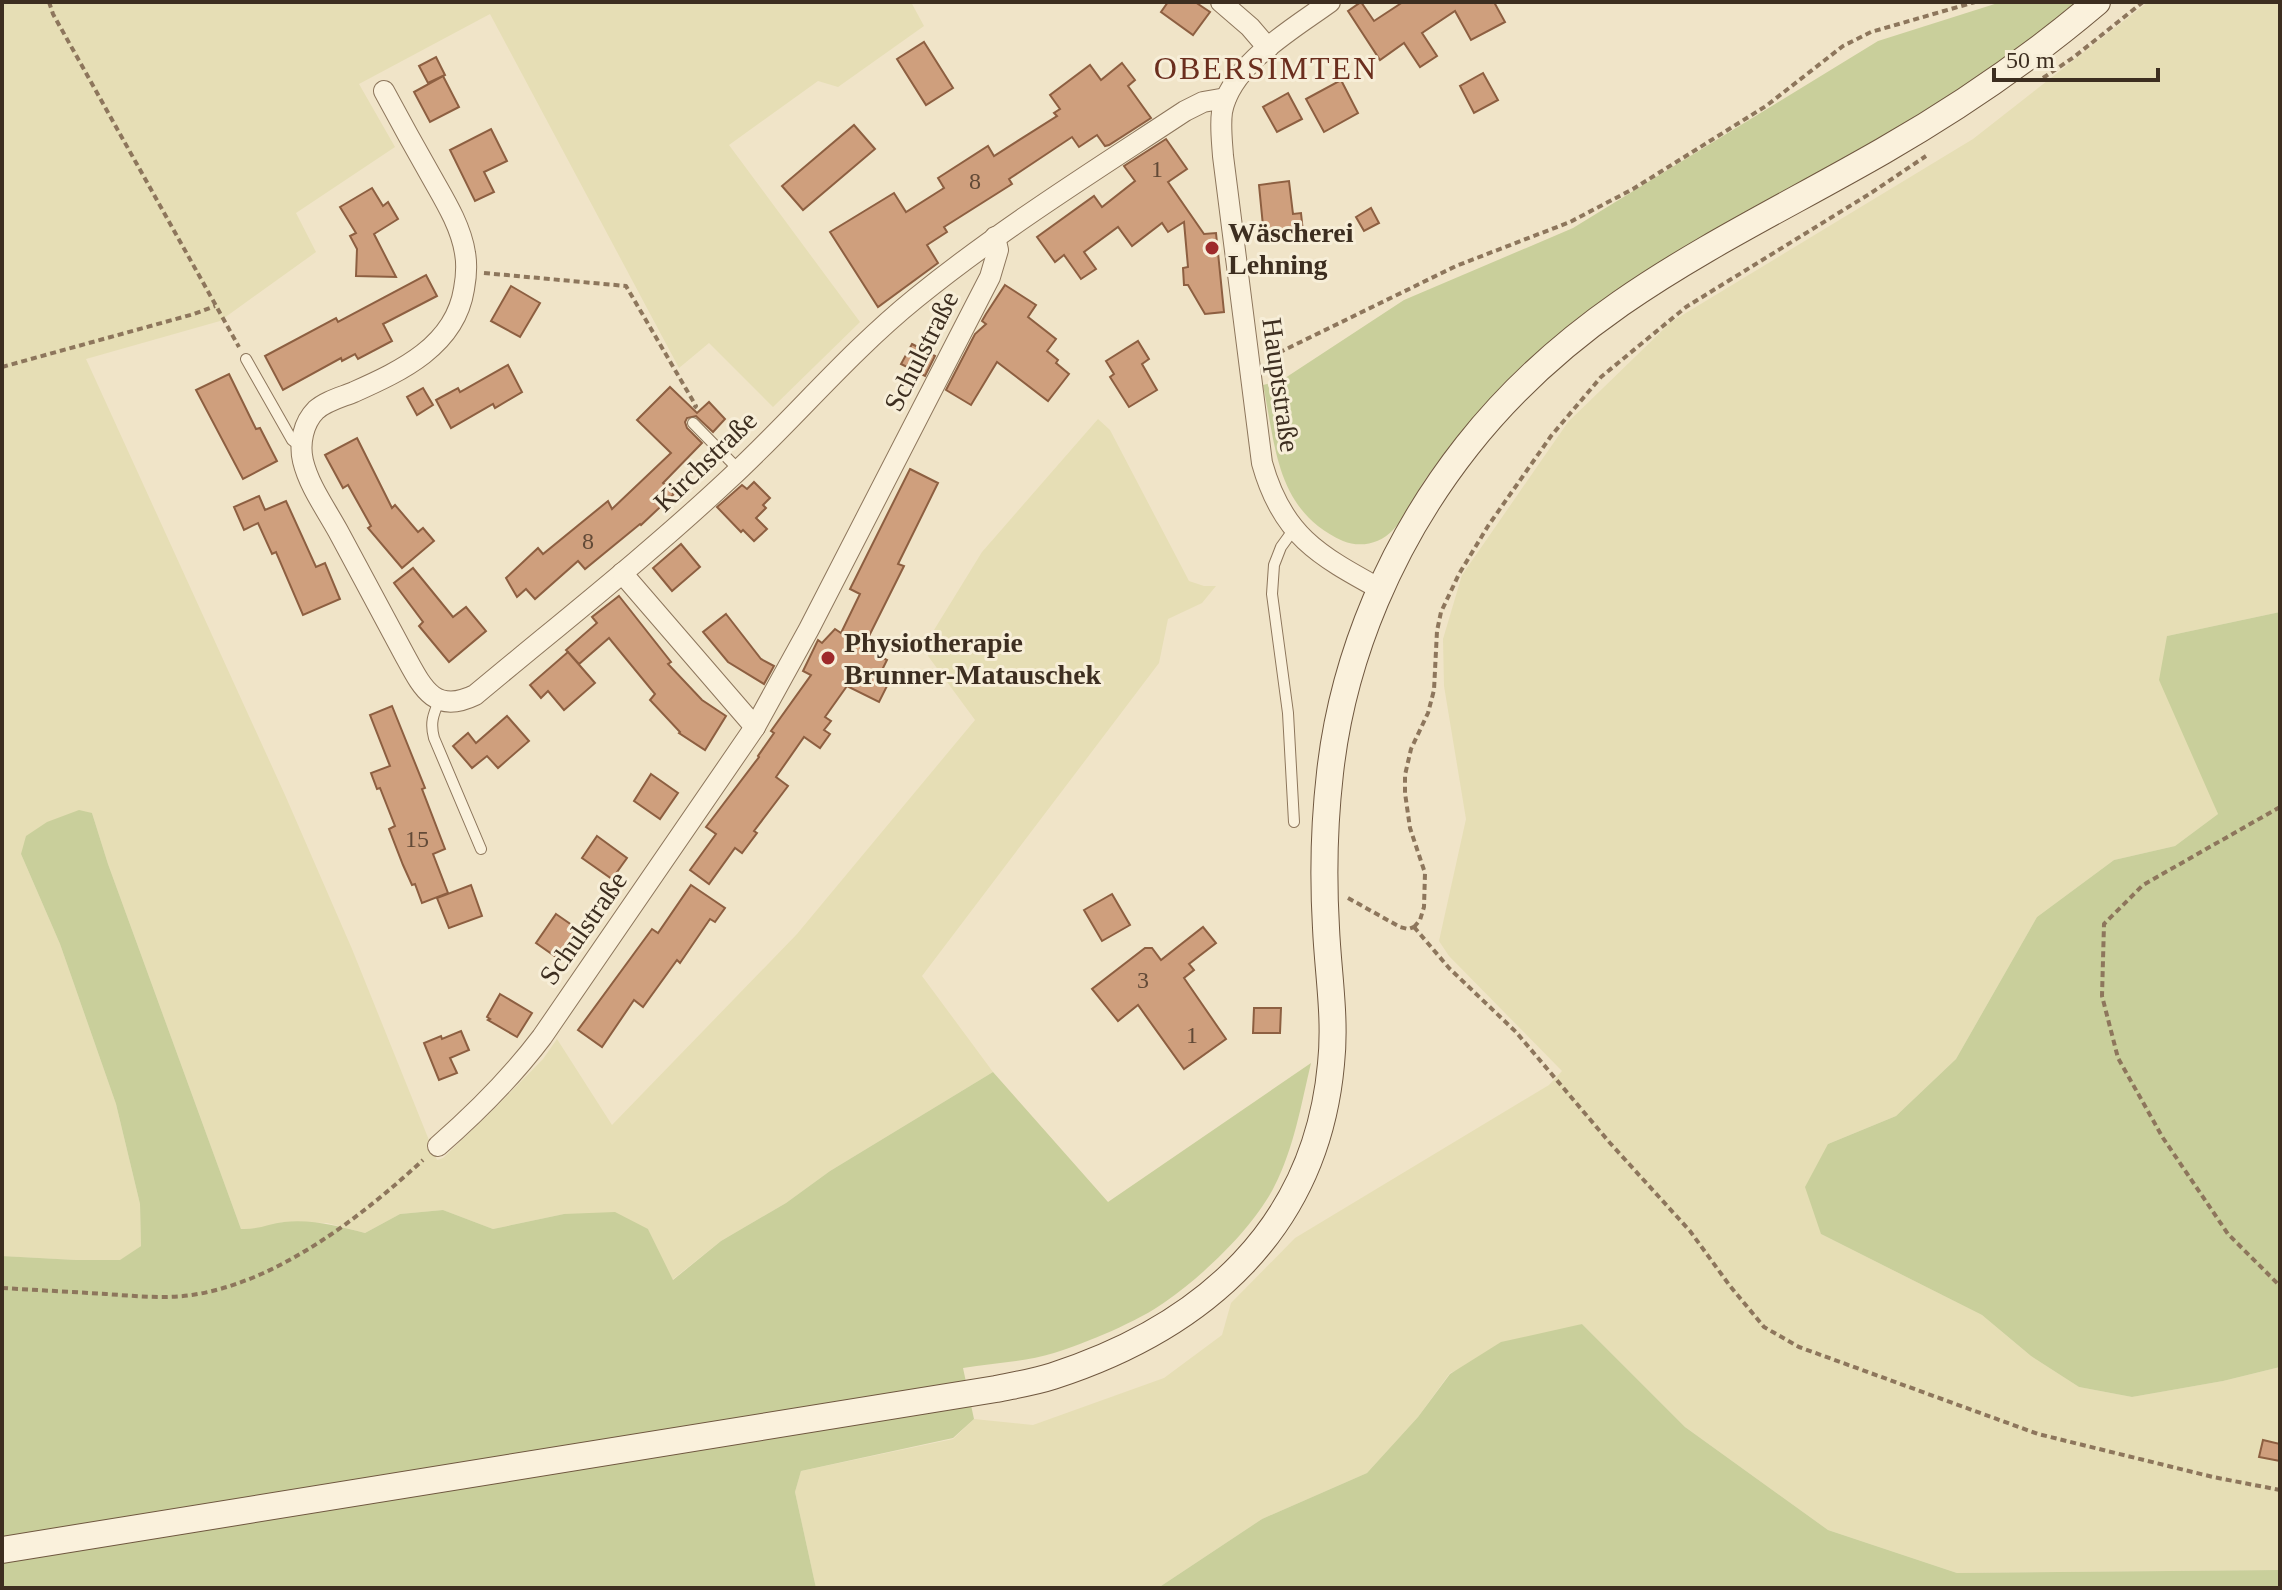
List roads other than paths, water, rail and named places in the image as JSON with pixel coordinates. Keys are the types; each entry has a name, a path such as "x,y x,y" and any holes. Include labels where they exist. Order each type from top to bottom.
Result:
{"main road":[{"path":"2,1550 1049,1378 1108,1356 1151,1334 1224,1283 1270,1232 1289,1202 1319,1136 1332,1060 1332,1000 1323,883 1335,736 1357,652 1380,589 1418,519 1466,448 1520,386 1564,345 1618,304 1666,272 1883,151 1972,97 2097,2"}],"street":[{"path":"1221,2 1250,27 1268,48"},
{"name":"Hauptstraße","path":"1330,2 1251,62 1236,81 1226,98 1221,128 1223,156 1262,463 1269,488 1280,510 1309,546 1380,589"},
{"path":"384,91 450,212 465,253 464,291 458,311 436,345 403,369 317,410 303,431 301,447 309,477 336,529 410,664 439,701"},
{"path":"995,237 1185,111 1203,102 1226,98"},
{"name":"Kirchstraße","path":"439,701 448,704 462,702 475,695 622,573 739,470 880,329 995,237"},
{"name":"Schulstraße","path":"438,1146 491,1098 542,1037 755,727 809,629 990,277 998,250 995,237"},
{"path":"622,573 755,727"}],"lane":[{"path":"246,359 292,440 301,447"},
{"path":"693,423 739,470"},
{"path":"1294,529 1281,547 1274,565 1272,594 1288,713 1294,822"},
{"path":"439,701 431,726 434,738 481,849"}],"place":[{"name":"Wäscherei Lehning","path":"1212,248"},
{"name":"Physiotherapie Brunner-Matauschek","path":"828,658"}],"district":[{"name":"OBERSIMTEN","path":"1266,68"}]}
